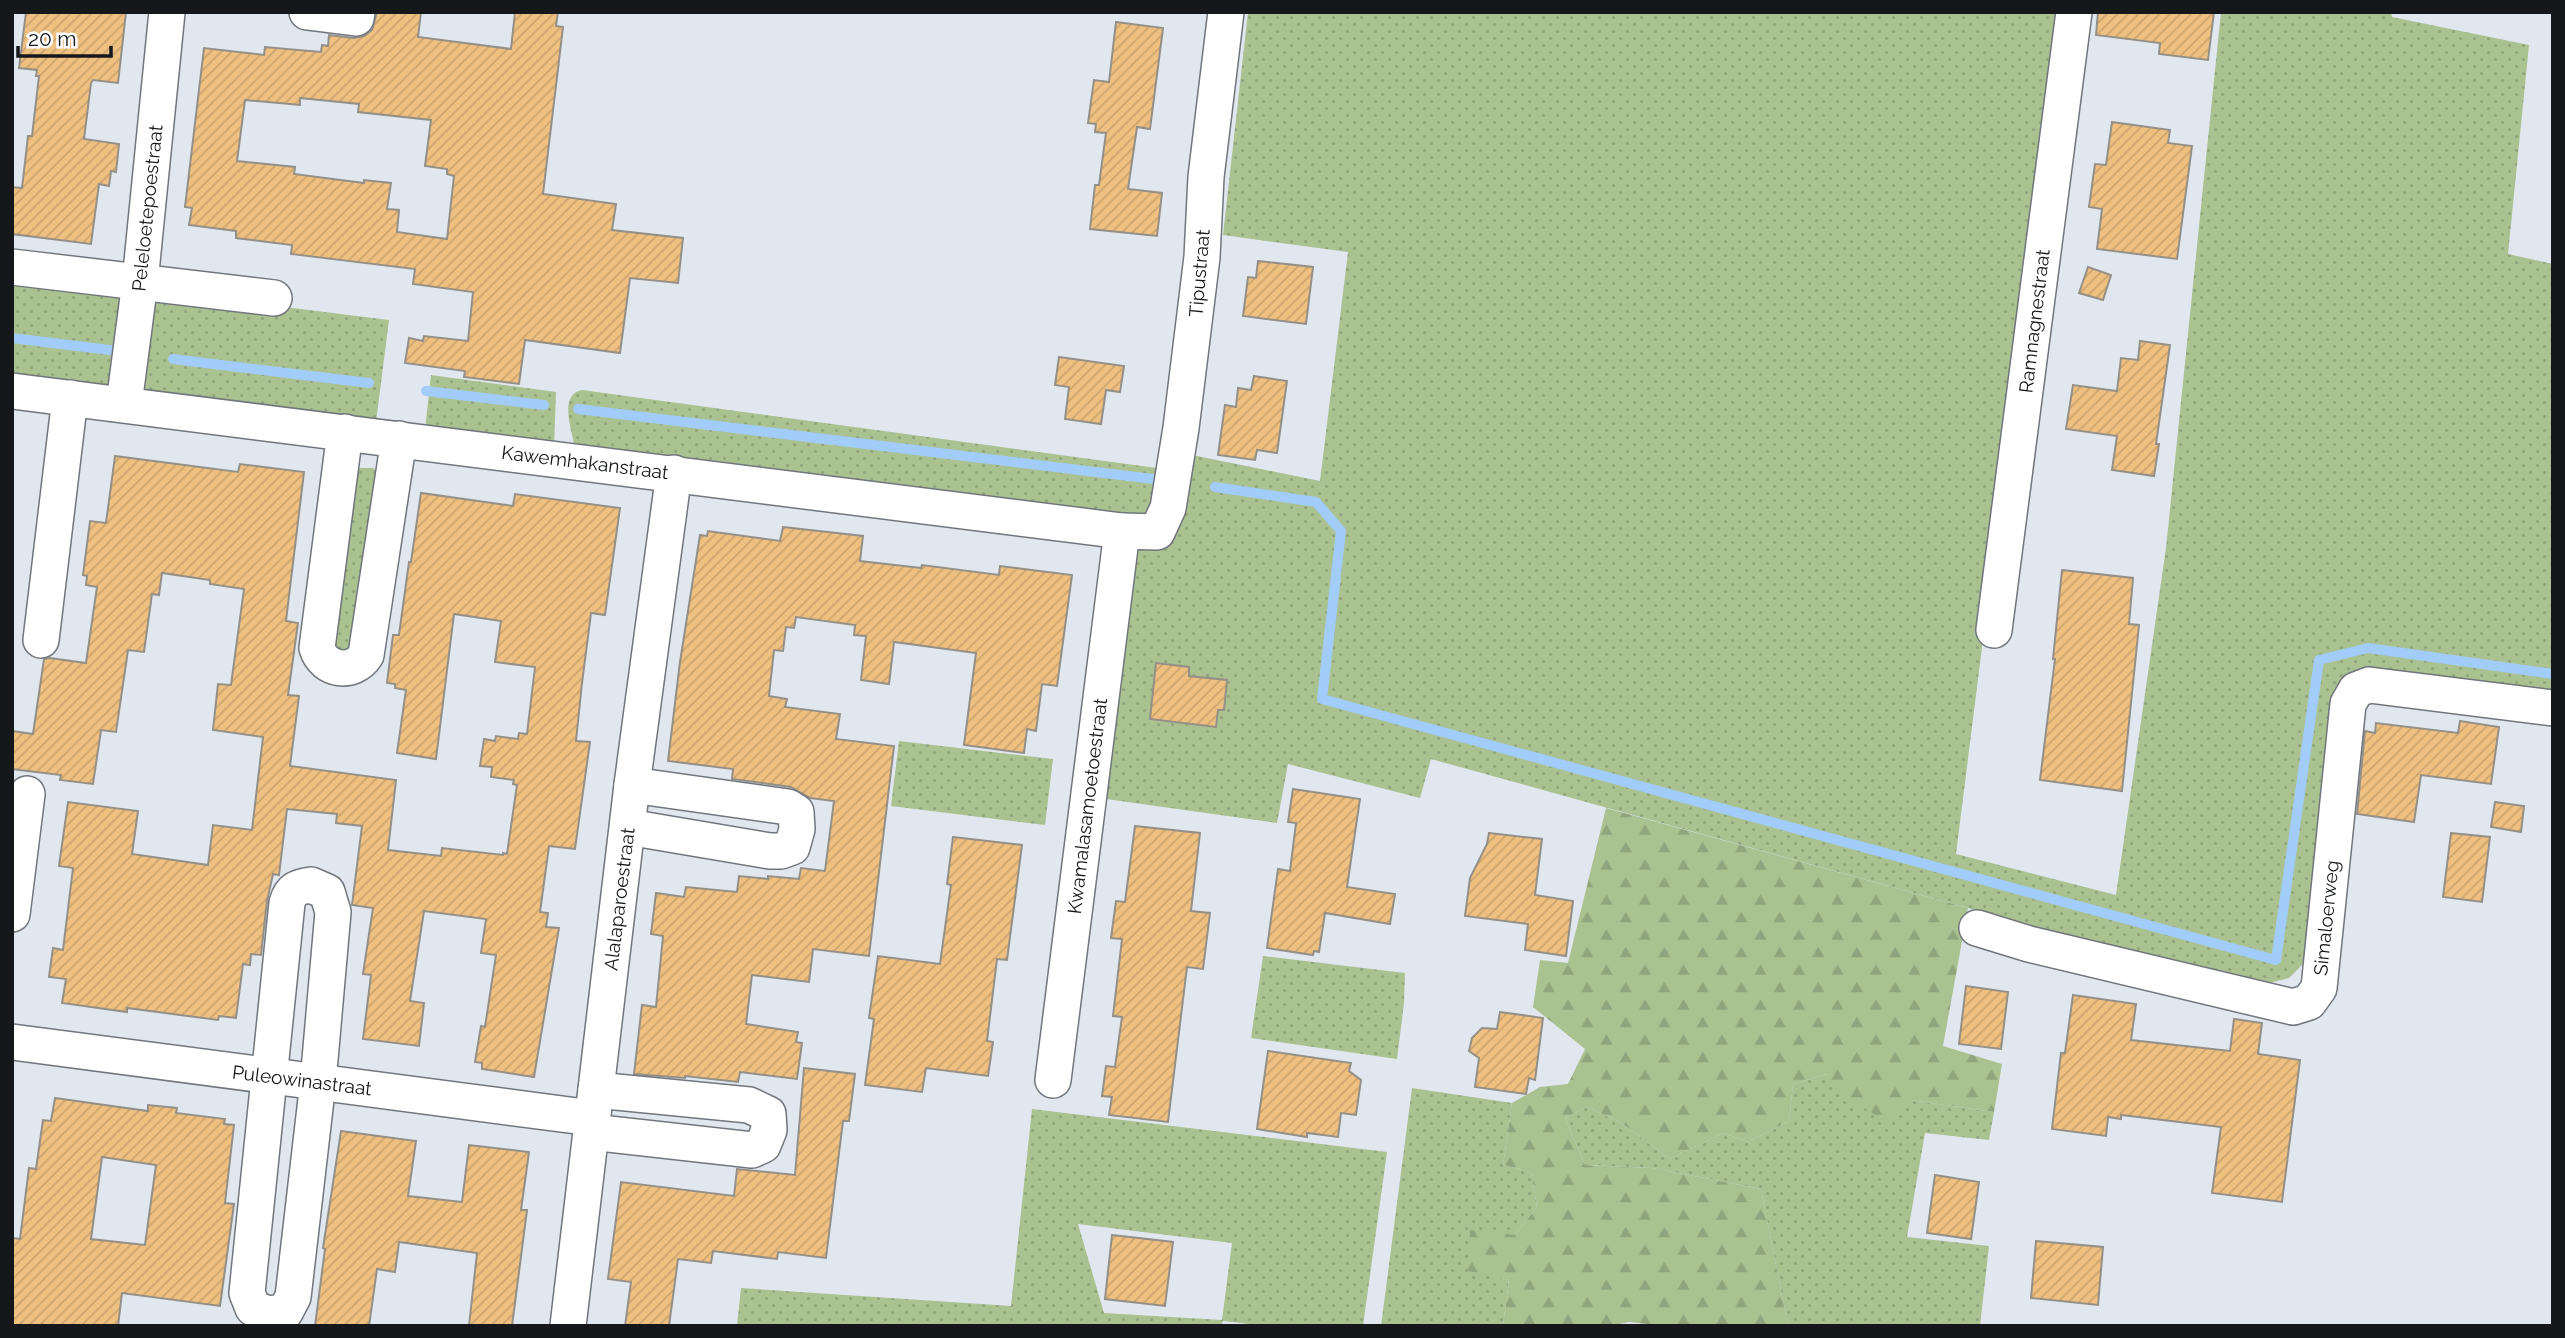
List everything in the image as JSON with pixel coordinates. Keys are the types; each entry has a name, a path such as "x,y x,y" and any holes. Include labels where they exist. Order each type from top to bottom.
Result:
{"street":[{"name":"Peleloetepoestraat","path":"124,404 140,282 167,12"},
{"path":"307,12 356,18 357,12"},
{"name":"Tipustraat","path":"1157,532 1168,508 1181,428 1202,257 1206,177 1226,12"},
{"name":"Ramnagnestraat","path":"1994,630 2074,12"},
{"path":"12,267 274,298"},
{"name":"Kawemhakanstraat","path":"12,391 1122,531 1157,532"},
{"path":"41,640 70,398"},
{"path":"345,432 317,648 320,658 328,666 352,669 361,663 366,655 399,439"},
{"name":"Alalaparoestraat","path":"568,1326 632,785 674,474"},
{"name":"Kwamalasamoetoestraat","path":"1052,1080 1122,531"},
{"name":"Simaloerweg","path":"1977,928 2028,944 2293,1007 2309,1002 2319,988 2347,704 2356,690 2369,685 2553,708"},
{"path":"628,827 770,851 792,847 797,830 796,812 788,807 632,785"},
{"path":"12,914 27,794"},
{"path":"311,885 327,892 333,912 318,1082 293,1297 285,1312 268,1314 253,1308 247,1293 287,903 290,893 297,887 311,885"},
{"name":"Puleowinastraat","path":"12,1042 271,1077 593,1113"}],"green space":[{"path":"1248,12 2062,12 1956,854 2116,895 2166,548 2221,12 2391,12 2392,17 2529,45 2508,254 2553,264 2553,700 2362,675 2304,963 2289,978 2269,983 2242,981 2109,947 1431,759 1420,798 1288,764 1277,823 1099,798 1134,548 1166,544 1173,539 1187,454 1320,481 1348,252 1223,235"},
{"path":"12,281 114,293 124,303 117,371 108,386 12,380"},
{"path":"181,294 389,320 376,422 148,391 141,385 148,310 156,301"},
{"path":"431,375 556,392 554,447 425,430"},
{"path":"582,390 1164,469 1159,502 1143,522 575,448 568,406 570,398"},
{"path":"360,468 373,468 380,474 358,655 330,662 352,472"},
{"path":"899,741 1053,759 1045,825 891,806"},
{"path":"1606,808 1968,908 1943,1046 2002,1064 1994,1112 1911,1100 1887,1122 1837,1091 1827,1074 1793,1084 1789,1121 1748,1142 1723,1133 1670,1159 1620,1122 1587,1107 1565,1118 1585,1165 1653,1168 1761,1189 1788,1326 1664,1326 1629,1322 1610,1326 1503,1326 1509,1280 1468,1271 1470,1230 1515,1235 1537,1207 1531,1172 1503,1165 1512,1103 1540,1087 1568,1084 1585,1049 1533,1007 1540,960 1568,963"},
{"path":"1263,956 1405,973 1397,1059 1251,1038"},
{"path":"1827,1074 1911,1100 1994,1112 1989,1140 1925,1133 1907,1237 1989,1246 1980,1326 1788,1326 1761,1189 1653,1168 1585,1165 1565,1118 1587,1107 1620,1122 1670,1159 1723,1133 1748,1142 1789,1121 1793,1084"},
{"path":"1412,1088 1512,1103 1503,1165 1531,1172 1537,1207 1515,1235 1468,1270 1509,1280 1503,1326 1381,1326"},
{"path":"1032,1109 1387,1152 1363,1326 1267,1326 1223,1321 1221,1326 737,1326 741,1288 1011,1306","holes":["1078,1224 1232,1243 1222,1320 1104,1313"]}],"building":[{"path":"26,12 126,12 118,83 93,80 91,83 84,139 119,144 116,172 111,171 109,186 99,184 91,244 12,234 12,187 22,188 39,76 36,76 37,70 19,68"},
{"path":"377,12 421,12 418,37 511,49 515,12 558,12 556,26 563,27 543,194 616,204 612,230 683,238 678,283 630,278 620,353 525,340 519,384 464,377 465,371 405,363 409,338 423,341 424,336 468,341 473,292 413,284 415,269 291,254 292,245 236,238 236,231 189,225 192,208 185,207 204,48 264,55 265,47 321,52 322,45 328,46 329,35 354,38 364,36 372,30","holes":["300,98 359,104 358,112 431,120 425,166 447,169 447,174 454,176 447,239 397,232 399,210 387,209 391,183 364,180 364,183 294,174 295,167 237,161 245,100 300,105"]},
{"path":"2098,12 2214,12 2208,60 2159,54 2160,43 2096,35"},
{"path":"1116,22 1163,28 1150,129 1137,127 1128,189 1162,193 1157,236 1090,229 1095,185 1099,185 1106,133 1095,132 1096,124 1088,123 1094,80 1109,82"},
{"path":"2112,122 2170,130 2168,143 2192,146 2177,259 2097,249 2102,209 2089,207 2095,164 2106,165"},
{"path":"1258,261 1313,267 1306,324 1243,316 1248,277 1256,278"},
{"path":"2088,267 2111,275 2103,300 2079,293"},
{"path":"2140,341 2170,345 2154,476 2112,470 2117,436 2066,429 2073,385 2117,391 2121,358 2138,360"},
{"path":"1059,357 1124,366 1120,392 1106,390 1101,424 1065,419 1069,387 1055,385"},
{"path":"1254,376 1287,381 1277,453 1257,450 1255,460 1218,455 1225,405 1236,407 1238,388 1251,390"},
{"path":"115,456 238,472 240,464 304,472 286,621 298,623 288,695 299,696 290,766 396,780 388,850 441,856 442,848 507,854 517,785 513,784 514,780 491,777 492,767 480,766 484,739 495,741 496,736 518,739 519,733 527,734 535,667 495,662 501,621 454,614 436,759 397,753 406,690 387,683 393,635 399,635 421,493 513,506 515,494 620,508 605,615 591,613 576,741 590,742 575,849 549,846 540,912 548,913 546,927 559,928 534,1077 482,1069 482,1063 475,1062 481,1026 485,1027 496,955 481,953 486,919 424,911 410,1001 424,1003 419,1046 363,1039 371,975 363,974 373,908 352,905 362,826 336,823 337,814 287,809 279,875 273,874 261,955 251,954 250,965 243,964 236,1018 219,1016 218,1020 62,1003 66,979 49,977 53,948 63,950 73,868 59,866 68,802 138,811 132,854 208,865 213,825 252,830 263,737 213,730 218,684 231,685 244,589 210,584 210,580 162,573 159,595 152,594 144,652 128,650 116,732 101,730 93,784 60,780 61,775 12,769 12,731 33,734 44,659 86,663 97,587 86,585 87,576 83,575 90,521 106,523"},
{"path":"783,527 863,536 860,561 921,568 922,565 999,575 1000,566 1072,575 1057,686 1042,684 1036,731 1027,729 1024,753 964,745 976,653 894,642 889,684 861,680 866,636 854,635 855,625 796,617 794,628 786,627 783,651 774,650 769,696 787,699 785,707 840,714 836,739 894,746 869,956 813,949 809,982 752,975 746,1024 798,1032 796,1042 802,1043 797,1079 740,1072 738,1082 634,1074 642,1005 656,1007 663,936 651,934 656,893 684,897 686,887 737,892 739,876 799,879 801,868 825,871 834,801 810,798 791,787 732,779 733,769 668,761 700,535 707,536 708,531 780,541"},
{"path":"2062,570 2133,578 2129,624 2139,625 2122,791 2040,780 2055,659"},
{"path":"1156,663 1189,667 1189,676 1227,680 1224,710 1218,710 1216,727 1150,719"},
{"path":"2460,721 2499,727 2491,784 2421,775 2414,822 2357,814 2365,731 2375,733 2376,723 2458,733"},
{"path":"1293,789 1360,799 1347,887 1395,894 1390,924 1325,913 1319,952 1314,951 1313,955 1267,948 1278,869 1290,871 1296,823 1288,822"},
{"path":"2495,802 2524,806 2521,832 2491,827"},
{"path":"1135,826 1200,833 1191,911 1210,913 1203,969 1187,967 1168,1122 1109,1115 1112,1097 1102,1096 1106,1066 1115,1067 1122,1017 1113,1016 1122,939 1111,938 1116,901 1125,902"},
{"path":"1489,833 1542,839 1535,895 1573,901 1566,956 1525,950 1528,924 1465,916 1470,878 1487,844"},
{"path":"2451,833 2490,837 2482,902 2443,897"},
{"path":"953,837 1022,845 1007,960 997,959 987,1041 993,1042 988,1076 926,1068 922,1092 865,1085 874,1019 869,1018 878,956 940,964 951,885 947,884"},
{"path":"1966,986 2008,992 2001,1049 1959,1044"},
{"path":"2073,995 2136,1004 2131,1040 2230,1051 2234,1019 2262,1023 2258,1054 2300,1060 2282,1202 2212,1193 2221,1127 2121,1115 2121,1119 2108,1117 2106,1136 2052,1129 2061,1053 2065,1053"},
{"path":"1500,1012 1543,1018 1535,1080 1529,1078 1526,1094 1475,1087 1479,1058 1469,1051 1472,1038 1482,1028 1497,1029"},
{"path":"1268,1051 1351,1063 1349,1071 1361,1080 1356,1115 1341,1113 1338,1137 1307,1133 1307,1137 1257,1129"},
{"path":"804,1068 855,1074 849,1121 843,1121 826,1258 778,1252 777,1259 713,1251 711,1263 678,1259 669,1326 625,1326 631,1282 608,1279 621,1182 734,1196 737,1169 795,1175"},
{"path":"55,1098 148,1111 148,1105 177,1108 176,1113 225,1119 224,1124 234,1125 225,1203 234,1204 220,1306 122,1293 118,1326 12,1326 12,1238 20,1239 29,1168 36,1169 43,1120 51,1121","holes":["102,1157 156,1165 145,1245 91,1239"]},
{"path":"341,1131 416,1141 408,1196 462,1202 469,1145 529,1152 521,1210 527,1210 512,1326 469,1326 477,1253 399,1242 395,1272 377,1269 369,1326 315,1326 323,1248"},
{"path":"1935,1175 1979,1182 1971,1239 1927,1233"},
{"path":"1112,1235 1173,1242 1165,1306 1105,1299"},
{"path":"2036,1241 2103,1247 2098,1305 2031,1298"}],"waterway":[{"path":"12,338 110,350"},
{"path":"173,359 369,383"},
{"path":"426,391 544,405"},
{"path":"578,409 1153,479"},
{"path":"1215,487 1316,502 1341,531 1322,699 2276,960 2319,660 2368,648 2553,674"}]}
